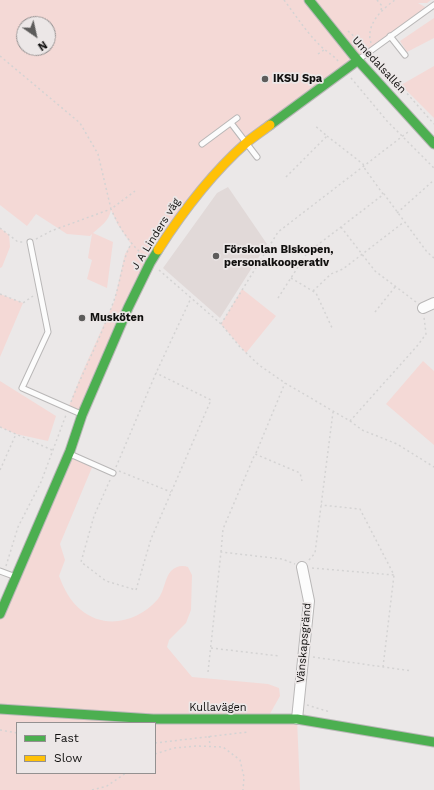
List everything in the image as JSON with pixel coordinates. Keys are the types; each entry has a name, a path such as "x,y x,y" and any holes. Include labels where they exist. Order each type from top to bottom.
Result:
{"street":[{"name":"Umedalsallén","path":"310,0 320,15 357,61 434,144"},
{"name":"J A Linders väg","path":"0,614 69,454 82,415 128,308 150,263 175,224 204,186 246,143 357,61"},
{"path":"423,308 434,303"},
{"name":"Vänskapsgränd","path":"297,719 309,601 302,567"},
{"name":"Kullavägen","path":"0,709 153,719 297,719 434,742"}],"lane":[{"path":"357,61 434,5"},
{"path":"390,36 405,55"},
{"path":"202,144 238,118"},
{"path":"231,123 257,157"},
{"path":"30,242 48,332 22,388 82,415"},
{"path":"69,454 113,473"},
{"path":"0,571 16,577"}],"path":[{"path":"284,0 304,27 324,50 332,54 387,121 434,168"},
{"path":"377,0 382,6 381,10"},
{"path":"395,0 381,10 372,25 370,39 372,50 434,124"},
{"path":"318,54 324,50"},
{"path":"0,56 80,123 98,154 112,209 118,225 131,244 144,256"},
{"path":"221,324 278,232 364,167 427,116"},
{"path":"314,125 363,164 397,213 427,252 434,258"},
{"path":"286,177 327,136"},
{"path":"397,213 434,180"},
{"path":"0,228 18,242 30,242 51,231 112,209 135,192"},
{"path":"278,298 307,253 384,194"},
{"path":"313,291 331,274 343,269 404,222"},
{"path":"341,227 375,271 423,308 426,334 418,345 350,421"},
{"path":"158,269 221,324 240,347 259,364 285,383 350,421 362,430 397,444 434,467"},
{"path":"291,278 316,293 333,330"},
{"path":"375,312 395,287"},
{"path":"0,294 23,303 40,292"},
{"path":"170,492 115,469 191,298"},
{"path":"113,473 94,516 80,562 106,581 136,590 151,539 211,400 156,374"},
{"path":"208,672 223,529 285,383"},
{"path":"302,567 315,553 333,412"},
{"path":"0,427 52,450"},
{"path":"0,470 16,434"},
{"path":"255,454 300,473 302,481"},
{"path":"321,505 360,509 394,575 383,667"},
{"path":"221,552 282,559 302,567 394,575"},
{"path":"210,648 279,656"},
{"path":"304,655 412,671"},
{"path":"0,730 16,733"},
{"path":"209,736 210,746"},
{"path":"156,754 174,748 223,746 240,760 244,777 243,790"},
{"path":"92,790 107,786 125,774"}],"shaded area":[{"path":"0,0 431,0 427,3 418,3 429,9 266,128 175,224 82,415 68,408 114,302 125,254 131,244 118,225 111,210 107,220 93,233 113,242 107,288 87,279 92,260 88,258 92,234 90,236 67,234 36,214 27,226 0,205"},
{"path":"434,18 434,38 407,52 400,41"},
{"path":"434,66 434,118 401,85"},
{"name":"Förskolan Biskopen, personalkooperativ","path":"228,187 267,244 220,318 163,268 217,193"},
{"path":"0,228 9,235 10,247 2,267 0,268"},
{"path":"242,289 276,316 246,353 221,324"},
{"path":"0,294 23,303 0,357"},
{"path":"423,361 434,371 434,445 386,404"},
{"path":"0,381 56,416 48,441 16,434 0,427"},
{"path":"69,454 93,465 60,544 65,560 59,576 63,586 74,603 90,616 100,620 121,621 131,618 150,607 158,599 162,593 167,577 173,569 179,566 188,567 192,575 191,610 186,623 169,640 167,647 192,677 268,684 279,688 280,696 267,719 297,719 300,790 0,790 0,614"}],"traffic: fast":[{"path":"309,0 354,56 434,144"},
{"path":"270,125 357,61"},
{"path":"0,614 70,451 82,415 128,308 158,250"},
{"path":"0,709 153,719 297,719 434,742"}],"traffic: slow":[{"path":"158,250 177,221 209,180 246,143 270,125"}],"place":[{"name":"IKSU Spa","path":"265,79"},
{"name":"Förskolan Biskopen, personalkooperativ","path":"216,256"},
{"name":"Musköten","path":"82,318"}]}
